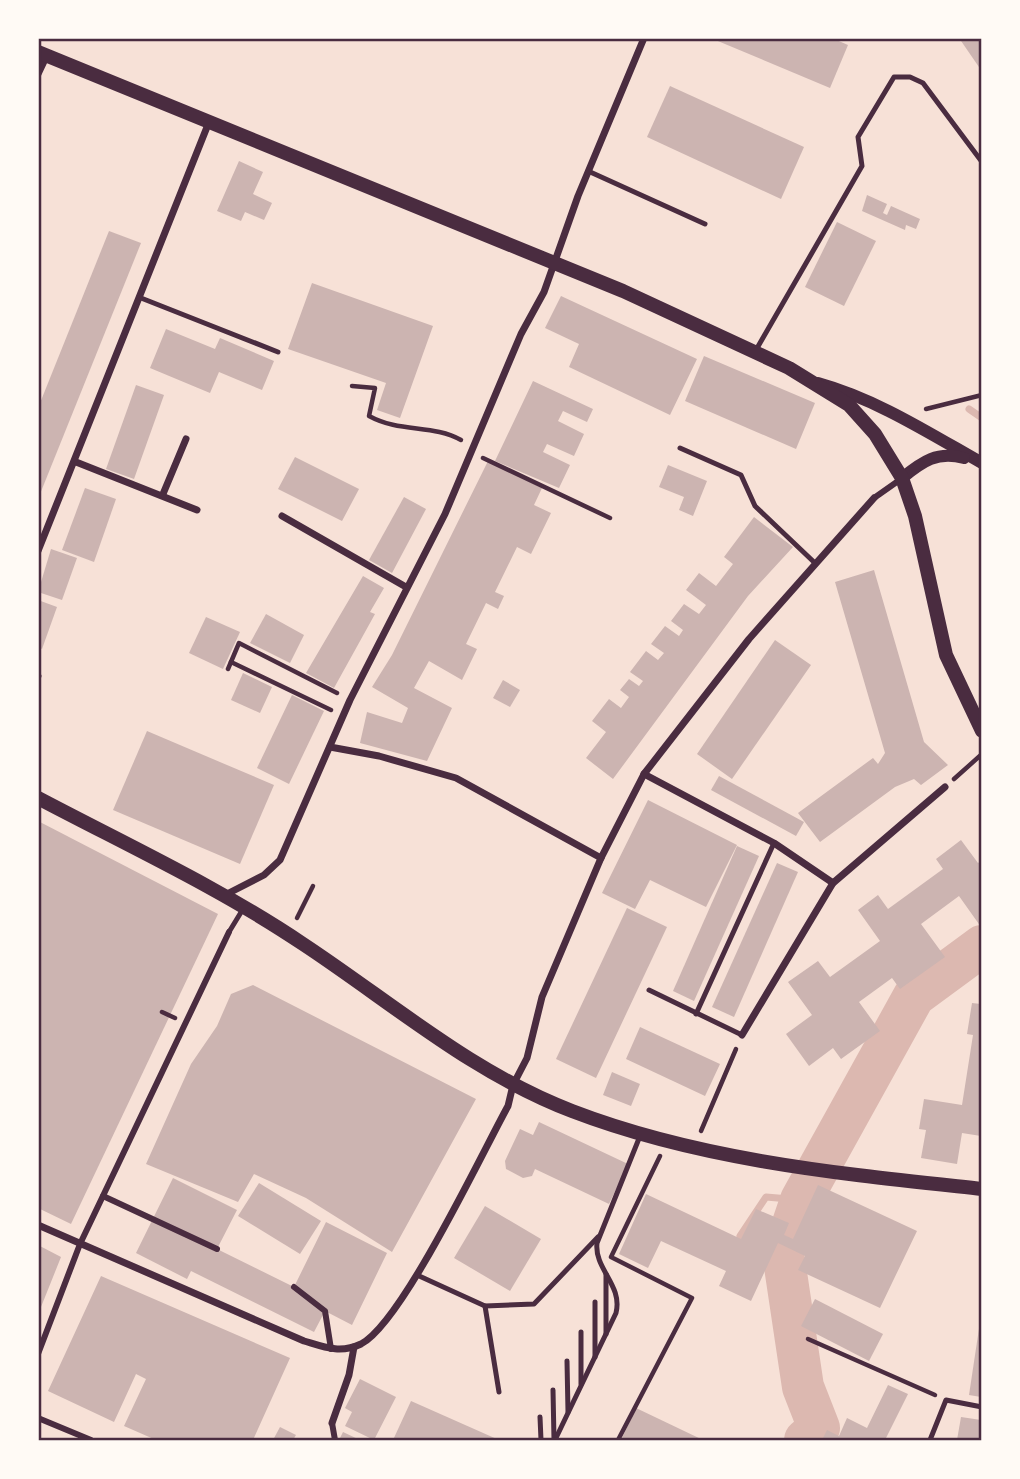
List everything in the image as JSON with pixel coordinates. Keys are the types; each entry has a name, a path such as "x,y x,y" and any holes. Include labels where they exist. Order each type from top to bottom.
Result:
{"main road":[{"path":"43,53 552,261 754,352 811,381 849,405 875,434 902,478 915,516 946,655 982,731"},
{"path":"38,798 223,896 302,943 416,1025 513,1085 640,1136 666,1143 778,1164 982,1189"}],"street":[{"path":"223,896 264,875 280,860 350,700 445,514 521,334 544,292 552,261 644,38"},
{"path":"38,74 43,53"},
{"path":"38,551 76,462 210,120"},
{"path":"811,381 843,389 912,422 982,463"},
{"path":"163,494 186,439"},
{"path":"38,1225 331,1349 354,1347 376,1332 417,1275 508,1106 513,1085 527,1058 542,996 601,858 644,774 749,639 874,498 936,455 949,454 982,463"},
{"path":"76,462 163,494 197,510"},
{"path":"282,516 406,587"},
{"path":"330,747 379,756 456,778 601,858"},
{"path":"644,774 774,843 833,883"},
{"path":"742,1035 833,883 945,787"},
{"path":"38,1354 80,1244 229,932"},
{"path":"103,1196 217,1249"},
{"path":"293,1287 325,1311 331,1349"},
{"path":"335,1440 332,1423 349,1375 354,1347"},
{"path":"38,1418 91,1440"}],"lane":[{"path":"754,352 862,166 858,137 894,77 910,77 923,83 982,162"},
{"path":"588,171 705,225"},
{"path":"141,298 278,352"},
{"path":"680,448 741,475 755,506 816,564"},
{"path":"696,1014 774,843"},
{"path":"229,932 243,909"},
{"path":"649,990 742,1035"},
{"path":"555,1440 606,1337 618,1300 597,1254 598,1236 640,1136"},
{"path":"417,1275 485,1306 534,1304 598,1236"},
{"path":"606,1271 606,1337"},
{"path":"594,1360 595,1303"},
{"path":"485,1306 499,1392"},
{"path":"581,1332 581,1387"},
{"path":"567,1361 568,1415"},
{"path":"552,1390 555,1440"},
{"path":"930,1440 946,1400 982,1407"},
{"path":"540,1417 541,1440"}],"path":[{"path":"352,386 375,388 369,416 387,426 448,433 473,450 610,518"},
{"path":"926,409 982,395"},
{"path":"228,669 239,643 350,700"},
{"path":"231,662 343,716"},
{"path":"945,787 982,754"},
{"path":"296,918 313,886"},
{"path":"695,1148 742,1035"},
{"path":"618,1440 692,1298 611,1257 666,1143"},
{"path":"808,1339 946,1400"}],"building":[{"path":"832,38 848,45 830,88 713,39"},
{"path":"959,38 981,38 981,70"},
{"path":"670,86 804,147 781,199 647,137"},
{"path":"239,161 263,172 253,194 272,203 264,220 245,212 241,221 217,211"},
{"path":"867,195 887,204 883,213 887,215 891,206 920,219 916,229 906,225 905,230 862,211"},
{"path":"837,222 876,241 844,306 805,287"},
{"path":"109,231 141,243 38,499 38,408"},
{"path":"312,283 433,326 400,418 377,410 386,383 288,349"},
{"path":"561,296 697,359 670,415 569,367 579,344 545,328"},
{"path":"166,329 215,349 220,338 274,361 262,390 219,372 210,393 150,368"},
{"path":"704,356 815,403 796,449 685,401"},
{"path":"533,381 593,409 587,422 563,411 558,421 584,434 574,456 547,444 543,452 570,465 559,488 495,461"},
{"path":"136,385 164,395 134,479 106,469"},
{"path":"295,457 359,489 342,521 278,489"},
{"path":"488,461 542,488 534,505 551,513 531,554 517,547 495,592 504,596 498,609 486,603 466,644 477,649 462,680 429,661 414,688 452,708 427,761 360,743 367,712 402,723 408,708 372,687 392,655"},
{"path":"668,465 707,481 693,516 679,510 684,497 659,487"},
{"path":"85,488 116,499 94,562 62,550"},
{"path":"404,497 426,509 392,573 369,560"},
{"path":"754,517 793,547 748,596 613,779 586,758 606,732 592,721 609,699 621,708 629,697 620,690 629,679 639,686 643,681 630,672 646,651 658,660 664,653 651,644 665,626 679,636 683,630 671,621 684,604 699,614 706,605 686,590 699,573 716,586 733,564 724,557"},
{"path":"51,549 77,558 62,600 38,592"},
{"path":"874,570 924,742 948,765 921,785 914,779 895,787 820,842 798,813 873,758 878,764 885,753 835,582"},
{"path":"363,576 384,588 370,612 375,614 334,688 306,673"},
{"path":"38,600 57,607 42,649 38,647"},
{"path":"266,614 304,635 290,663 250,643"},
{"path":"206,617 240,632 223,669 189,653"},
{"path":"775,640 811,665 732,779 697,754"},
{"path":"243,673 272,687 260,713 231,700"},
{"path":"503,680 520,690 510,707 493,698"},
{"path":"292,695 324,711 289,784 257,768"},
{"path":"147,731 274,785 240,864 113,810"},
{"path":"719,776 804,822 796,836 711,790"},
{"path":"648,800 737,845 706,907 650,880 635,909 602,893"},
{"path":"38,821 218,914 71,1224 38,1208"},
{"path":"961,840 978,863 981,861 981,927 959,896 921,924 945,957 900,989 892,978 859,1002 880,1031 841,1059 833,1048 809,1066 786,1034 812,1015 788,982 818,961 830,977 880,941 858,910 878,895 888,909 943,869 936,859"},
{"path":"737,846 759,856 694,1001 673,991"},
{"path":"777,863 798,872 734,1017 712,1007"},
{"path":"627,908 667,927 596,1078 556,1059"},
{"path":"253,985 476,1099 392,1252 306,1198 254,1174 238,1202 146,1164 191,1064 217,1026 231,994"},
{"path":"972,1003 981,1004 981,1136 962,1133 957,1164 921,1158 926,1130 919,1129 924,1099 962,1105 973,1035 967,1034"},
{"path":"640,1027 720,1064 705,1096 626,1059"},
{"path":"612,1072 640,1084 631,1106 603,1095"},
{"path":"539,1122 628,1164 609,1204 535,1169 532,1176 523,1178 506,1169 505,1161 520,1129 533,1135"},
{"path":"173,1178 237,1210 217,1249 294,1287 326,1222 387,1253 352,1325 325,1311 314,1332 191,1271 187,1279 136,1253"},
{"path":"259,1183 321,1221 300,1254 238,1216"},
{"path":"818,1185 917,1231 880,1308 798,1270 805,1256 778,1243 751,1301 719,1286 726,1271 661,1241 648,1268 619,1254 646,1194 741,1239 756,1209 789,1223 784,1235 793,1239"},
{"path":"485,1206 541,1239 510,1291 454,1258"},
{"path":"38,1245 61,1257 39,1312 38,1312"},
{"path":"101,1276 290,1358 253,1440 156,1440 124,1426 146,1379 136,1374 114,1422 48,1391"},
{"path":"815,1299 883,1334 869,1361 801,1326"},
{"path":"981,1322 981,1397 969,1395"},
{"path":"360,1379 396,1397 374,1440 345,1426 352,1412 345,1408"},
{"path":"888,1385 908,1394 885,1440 822,1440 827,1430 839,1436 847,1418 867,1428"},
{"path":"411,1401 499,1440 393,1440"},
{"path":"636,1408 703,1440 621,1440"},
{"path":"961,1417 981,1420 981,1440 957,1440"},
{"path":"280,1427 296,1435 293,1440 273,1440"},
{"path":"343,1432 360,1440 339,1440"}],"waterway":[{"path":"969,409 982,418"},
{"path":"805,1440 819,1428 803,1387 783,1253 801,1200 914,996 982,946"},
{"path":"740,1236 766,1197 801,1200"}]}
